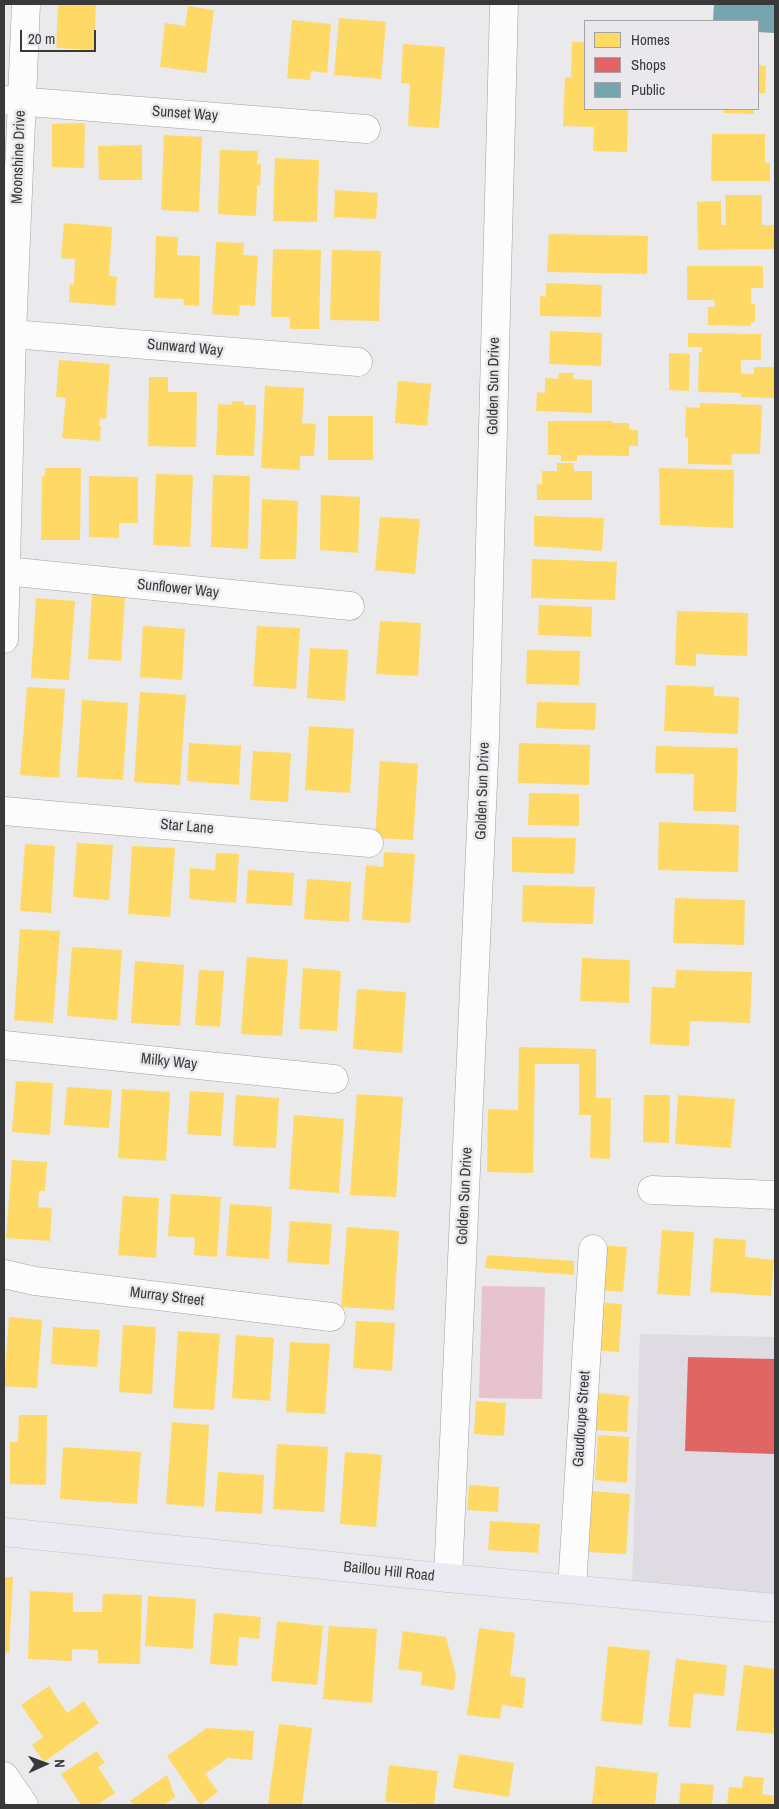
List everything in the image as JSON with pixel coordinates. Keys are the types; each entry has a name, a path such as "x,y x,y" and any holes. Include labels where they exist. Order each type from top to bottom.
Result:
{"main road":[{"name":"Baillou Hill Road","path":"4,1532 448,1578 775,1608"}],"street":[{"name":"Moonshine Drive","path":"4,639 12,334 13,101 26,4"},
{"name":"Golden Sun Drive","path":"448,1578 485,738 504,4"},
{"name":"Sunset Way","path":"13,101 366,129"},
{"name":"Sunward Way","path":"12,334 358,362"},
{"name":"Sunflower Way","path":"6,571 350,606"},
{"name":"Star Lane","path":"4,811 369,843"},
{"name":"Milky Way","path":"4,1045 334,1079"},
{"path":"652,1190 775,1196"},
{"name":"Gaudloupe Street","path":"572,1588 593,1249"},
{"name":"Murray Street","path":"4,1274 35,1281 331,1317"},
{"path":"4,1776 24,1805"}],"shaded area":[{"path":"482,1286 545,1287 542,1399 479,1398"},
{"path":"640,1334 775,1337 775,1601 632,1587"}],"building: Homes":[{"path":"58,4 96,4 94,50 56,48"},
{"path":"188,6 214,10 206,73 160,67 165,23 185,26"},
{"path":"339,18 386,22 381,79 334,75"},
{"path":"292,20 331,24 327,73 311,71 310,80 287,78"},
{"path":"572,42 584,42 584,110 628,110 627,152 593,151 594,127 563,126 565,77 571,77"},
{"path":"403,44 445,47 439,128 408,126 410,84 401,83"},
{"path":"759,65 766,66 765,93 759,93"},
{"path":"724,110 754,110 754,114 723,113"},
{"path":"85,123 84,168 52,167 52,124"},
{"path":"712,134 765,134 765,163 770,163 770,181 711,181"},
{"path":"164,135 202,137 199,212 161,210"},
{"path":"142,145 142,180 99,180 98,146"},
{"path":"220,150 258,151 257,164 261,164 260,186 257,185 256,216 218,214"},
{"path":"275,158 319,160 317,222 273,221"},
{"path":"335,190 378,193 376,219 334,217"},
{"path":"725,195 762,195 762,225 775,225 775,249 698,250 697,202 721,201 721,225 726,225"},
{"path":"64,223 112,227 109,276 117,277 115,306 69,302 70,284 74,285 75,259 61,258"},
{"path":"549,234 648,236 647,274 547,272"},
{"path":"156,236 178,237 177,255 200,256 199,306 183,305 184,299 154,298"},
{"path":"216,242 244,243 243,255 258,256 255,306 240,305 239,316 212,314"},
{"path":"273,249 321,250 319,329 290,329 290,317 271,317"},
{"path":"332,250 381,251 379,321 330,320"},
{"path":"687,266 763,266 763,288 751,288 751,304 755,304 755,322 751,322 751,326 708,325 708,307 715,307 714,300 687,300"},
{"path":"546,283 602,285 601,317 540,316 540,296 546,297"},
{"path":"550,331 602,333 601,366 549,364"},
{"path":"688,333 761,334 761,360 741,360 741,374 754,374 754,367 775,367 775,398 741,397 741,393 698,392 699,352 702,352 702,347 688,347"},
{"path":"669,353 690,354 689,391 669,390"},
{"path":"59,360 110,364 106,419 100,418 100,441 62,438 66,398 56,397"},
{"path":"559,373 574,373 573,379 592,380 592,413 536,411 537,392 545,393 545,378 558,379"},
{"path":"149,377 168,377 168,392 197,392 196,447 148,446"},
{"path":"398,381 431,384 427,426 395,423"},
{"path":"265,386 304,388 302,423 316,424 314,456 300,456 300,470 261,468"},
{"path":"232,401 244,402 244,405 256,405 254,456 216,455 218,404 232,405"},
{"path":"700,403 762,405 760,454 732,454 731,465 688,464 688,437 685,438 686,407 700,408"},
{"path":"328,416 373,416 373,460 328,460"},
{"path":"548,421 612,421 613,423 629,423 629,430 638,430 638,446 629,446 629,456 577,455 577,461 561,461 561,455 548,455"},
{"path":"557,463 574,463 574,471 592,471 592,500 537,500 537,484 542,484 542,471 557,471"},
{"path":"45,468 81,468 80,540 41,540 42,476 45,476"},
{"path":"659,468 734,470 733,528 660,525"},
{"path":"156,474 193,475 190,547 153,545"},
{"path":"213,475 250,476 248,549 211,547"},
{"path":"89,476 138,477 138,523 119,523 119,538 89,537"},
{"path":"321,495 360,497 358,553 320,550"},
{"path":"262,499 298,501 296,559 260,559"},
{"path":"534,516 604,518 602,551 534,546"},
{"path":"380,517 420,519 415,574 375,570"},
{"path":"532,559 617,562 615,600 531,598"},
{"path":"92,594 125,596 121,661 88,659"},
{"path":"36,598 75,601 69,680 31,678"},
{"path":"539,605 592,607 591,637 538,635"},
{"path":"677,611 748,613 747,656 696,654 696,666 675,665"},
{"path":"380,621 421,623 418,676 376,674"},
{"path":"143,626 185,629 182,680 140,677"},
{"path":"257,626 300,628 296,689 253,686"},
{"path":"310,648 348,650 345,701 307,698"},
{"path":"527,650 580,651 579,685 526,684"},
{"path":"666,685 714,687 714,696 739,697 738,734 664,731"},
{"path":"27,687 65,689 59,778 20,775"},
{"path":"140,692 186,695 180,785 134,782"},
{"path":"82,700 128,703 123,780 77,777"},
{"path":"537,702 596,703 595,730 536,728"},
{"path":"309,726 354,729 350,793 305,790"},
{"path":"189,743 241,746 239,785 187,781"},
{"path":"519,743 590,745 589,785 518,783"},
{"path":"656,746 738,748 736,812 693,811 694,774 655,773"},
{"path":"253,751 291,753 288,802 250,800"},
{"path":"380,761 418,764 413,840 375,838"},
{"path":"529,793 579,794 579,826 528,825"},
{"path":"659,822 739,825 738,872 658,870"},
{"path":"512,837 576,838 574,874 512,872"},
{"path":"77,843 113,845 109,900 73,897"},
{"path":"25,844 55,846 51,913 20,911"},
{"path":"132,846 175,848 170,917 128,914"},
{"path":"384,852 415,854 410,923 362,920 366,865 383,867"},
{"path":"216,853 239,854 236,903 189,899 190,868 215,870"},
{"path":"248,870 294,873 292,906 246,903"},
{"path":"307,879 351,882 349,922 304,919"},
{"path":"523,885 595,887 593,924 522,922"},
{"path":"675,898 745,900 744,945 673,943"},
{"path":"20,929 60,931 53,1023 14,1020"},
{"path":"72,947 122,950 117,1020 67,1016"},
{"path":"247,957 288,960 282,1036 241,1034"},
{"path":"582,958 630,960 629,1003 580,1001"},
{"path":"135,961 184,965 180,1026 131,1023"},
{"path":"303,968 341,971 337,1031 299,1029"},
{"path":"199,970 224,971 220,1027 195,1025"},
{"path":"676,970 752,972 750,1023 690,1021 689,1046 650,1044 652,987 675,988"},
{"path":"357,989 406,992 402,1053 353,1049"},
{"path":"519,1047 596,1049 596,1098 611,1098 610,1159 590,1158 591,1115 579,1115 579,1064 535,1064 533,1173 487,1172 488,1109 518,1110"},
{"path":"16,1081 53,1083 50,1135 12,1132"},
{"path":"67,1087 112,1090 109,1128 64,1125"},
{"path":"122,1089 170,1092 166,1161 118,1158"},
{"path":"190,1091 224,1093 221,1136 187,1134"},
{"path":"357,1094 403,1097 396,1197 350,1195"},
{"path":"236,1095 279,1098 276,1148 233,1146"},
{"path":"644,1095 670,1095 669,1143 643,1142"},
{"path":"678,1095 735,1099 731,1148 675,1144"},
{"path":"294,1115 344,1119 339,1193 289,1189"},
{"path":"12,1160 47,1162 45,1191 39,1191 38,1207 52,1208 50,1241 6,1238"},
{"path":"171,1194 221,1197 217,1257 194,1255 195,1238 168,1236"},
{"path":"123,1196 159,1198 156,1258 118,1255"},
{"path":"230,1204 272,1207 269,1259 226,1256"},
{"path":"290,1221 332,1224 329,1265 287,1262"},
{"path":"347,1227 399,1231 394,1310 341,1307"},
{"path":"662,1230 694,1232 690,1296 657,1294"},
{"path":"714,1238 746,1240 745,1257 774,1260 771,1296 710,1292"},
{"path":"600,1245 627,1247 623,1292 597,1290"},
{"path":"487,1255 574,1261 574,1275 485,1268"},
{"path":"596,1302 622,1304 619,1352 592,1350"},
{"path":"9,1317 42,1320 37,1388 4,1386"},
{"path":"356,1321 395,1323 392,1371 353,1368"},
{"path":"123,1325 156,1327 152,1394 119,1392"},
{"path":"53,1327 100,1330 97,1367 51,1364"},
{"path":"178,1331 220,1334 214,1410 173,1408"},
{"path":"236,1335 274,1338 270,1401 232,1398"},
{"path":"290,1342 330,1344 325,1414 286,1412"},
{"path":"598,1393 629,1396 627,1432 595,1430"},
{"path":"476,1401 506,1403 504,1436 474,1434"},
{"path":"19,1415 47,1415 46,1485 10,1484 10,1442 18,1442"},
{"path":"172,1422 209,1425 204,1507 166,1504"},
{"path":"598,1435 629,1437 627,1483 595,1480"},
{"path":"277,1444 328,1447 324,1512 273,1509"},
{"path":"63,1447 141,1452 137,1504 60,1499"},
{"path":"345,1452 382,1455 376,1527 340,1524"},
{"path":"218,1472 264,1475 262,1514 215,1511"},
{"path":"469,1485 499,1487 498,1512 467,1510"},
{"path":"591,1491 630,1494 626,1554 587,1552"},
{"path":"490,1521 540,1524 538,1553 488,1550"},
{"path":"4,1577 13,1577 9,1653 4,1652"},
{"path":"30,1591 73,1593 73,1612 102,1612 103,1594 142,1595 140,1664 98,1663 98,1650 72,1649 72,1661 28,1659"},
{"path":"148,1596 196,1599 193,1649 145,1646"},
{"path":"214,1613 261,1617 259,1639 239,1637 237,1666 210,1664"},
{"path":"277,1621 323,1626 317,1685 271,1681"},
{"path":"329,1626 377,1629 372,1703 323,1699"},
{"path":"479,1628 515,1633 510,1676 526,1678 523,1708 502,1705 500,1719 467,1715"},
{"path":"403,1631 446,1637 456,1675 454,1690 421,1685 422,1672 398,1669"},
{"path":"608,1646 650,1651 642,1725 601,1721"},
{"path":"676,1659 727,1665 724,1696 694,1693 690,1728 668,1726"},
{"path":"744,1665 775,1669 775,1734 736,1730"},
{"path":"49,1686 67,1713 84,1701 99,1723 44,1762 32,1745 43,1737 21,1705"},
{"path":"279,1724 312,1728 302,1805 268,1805"},
{"path":"207,1728 254,1731 252,1760 228,1758 205,1774 218,1792 200,1805 167,1756"},
{"path":"97,1751 105,1763 98,1767 115,1793 97,1805 81,1805 61,1774"},
{"path":"459,1754 514,1763 509,1797 453,1788"},
{"path":"389,1765 438,1771 434,1805 385,1802"},
{"path":"596,1766 658,1773 655,1805 592,1805"},
{"path":"167,1775 175,1797 164,1805 134,1805 130,1801"},
{"path":"744,1776 764,1778 762,1794 775,1796 775,1805 727,1805 729,1787 742,1788"},
{"path":"681,1783 714,1785 712,1805 679,1805"}],"building: Shops":[{"path":"688,1357 775,1359 775,1454 685,1451"}],"building: Public":[{"path":"714,4 775,4 774,33 759,32 759,20 713,20"}]}
